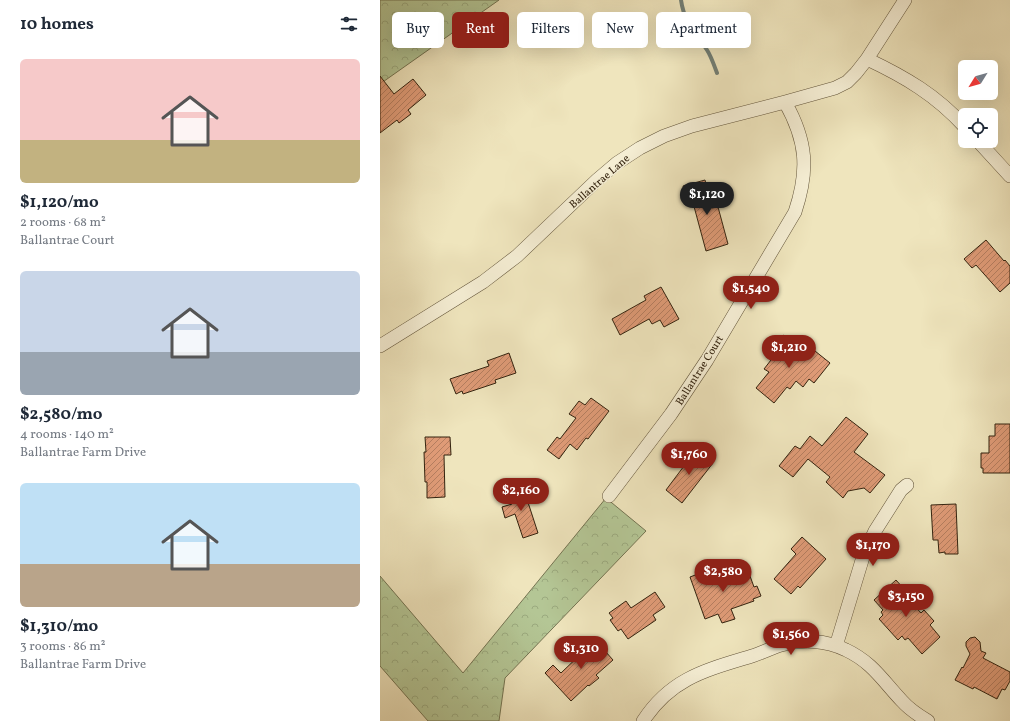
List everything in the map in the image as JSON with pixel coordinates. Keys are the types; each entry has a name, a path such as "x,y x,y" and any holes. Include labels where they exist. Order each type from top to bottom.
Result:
{"street":[{"name":"Ballantrae Lane","path":"380,346 483,282 537,238 597,180 617,163 640,148 664,136 692,126 835,88 847,82 867,59 905,0"},
{"path":"867,59 898,74 930,95 958,119"},
{"name":"Ballantrae Court","path":"609,496 671,414 707,360 794,212 801,194 804,173 804,154 801,136 794,118 785,102"},
{"path":"984,148 1010,176"},
{"path":"836,646 863,557 875,531 901,490 907,485"},
{"path":"643,721 661,698 678,684 698,673 780,645 798,642 816,642 836,646 861,658 875,669 902,701 916,714 928,721"}],"green space":[{"path":"380,0 499,0 482,12 452,12 452,33 444,39 444,12 392,12 392,48 431,48 380,84"},
{"path":"606,498 646,531 505,678 499,721 428,721 380,666 380,576 463,673"}],"building":[{"path":"380,76 394,94 413,79 426,95 408,110 411,114 399,123 397,120 380,133"},
{"path":"705,180 712,208 718,207 728,244 706,251 692,199 687,200 683,186"},
{"path":"986,240 1010,266 1010,283 1000,292 976,265 972,268 964,259"},
{"path":"661,287 679,319 664,327 660,320 652,324 649,319 620,335 612,319 646,300 644,296"},
{"path":"783,335 795,344 793,347 809,359 815,351 830,363 814,383 809,379 803,387 796,381 790,389 787,387 774,403 756,388 769,372 764,369 771,360 766,356"},
{"path":"509,353 516,373 495,380 496,383 463,394 462,391 456,394 450,379 489,366 487,361"},
{"path":"591,398 609,411 588,439 586,438 577,450 570,444 559,459 547,450 557,437 560,439 576,418 569,414 579,401 585,405"},
{"path":"846,417 868,434 854,452 885,475 870,493 864,488 848,491 843,498 826,482 830,477 808,459 793,477 779,466 795,446 800,449 810,436 822,446"},
{"path":"995,424 1010,424 1010,473 983,473 983,468 981,468 981,453 989,453 989,436 995,436"},
{"path":"425,437 450,437 451,455 444,455 445,497 427,498 424,452 426,452"},
{"path":"696,450 713,463 682,503 666,490"},
{"path":"523,487 538,533 523,538 515,514 505,518 502,507 512,504 508,492"},
{"path":"956,504 958,554 945,554 945,552 939,553 938,540 933,540 931,505"},
{"path":"802,537 826,559 800,588 798,586 791,594 774,579 796,554 791,549"},
{"path":"719,566 725,582 745,575 746,578 750,576 754,587 757,586 761,596 753,599 754,601 731,609 735,619 722,623 718,614 705,619 690,577"},
{"path":"896,580 904,589 901,591 921,613 924,610 934,621 930,625 940,637 922,654 908,638 905,640 902,636 898,640 879,619 883,615 881,612 883,610 874,600"},
{"path":"655,592 665,607 653,615 656,620 628,639 621,629 618,631 610,620 613,618 609,613 626,601 631,608"},
{"path":"975,637 980,642 981,651 986,653 983,658 1010,672 1010,681 1005,690 1002,689 997,699 974,687 973,689 955,680 970,654 966,646 966,642 970,638"},
{"path":"588,638 596,646 598,643 613,660 596,675 599,678 589,686 588,685 571,701 545,673 553,665 561,673 585,650 581,645"}],"waterway":[{"path":"681,0 682,8 687,21 708,52 717,73"}]}
